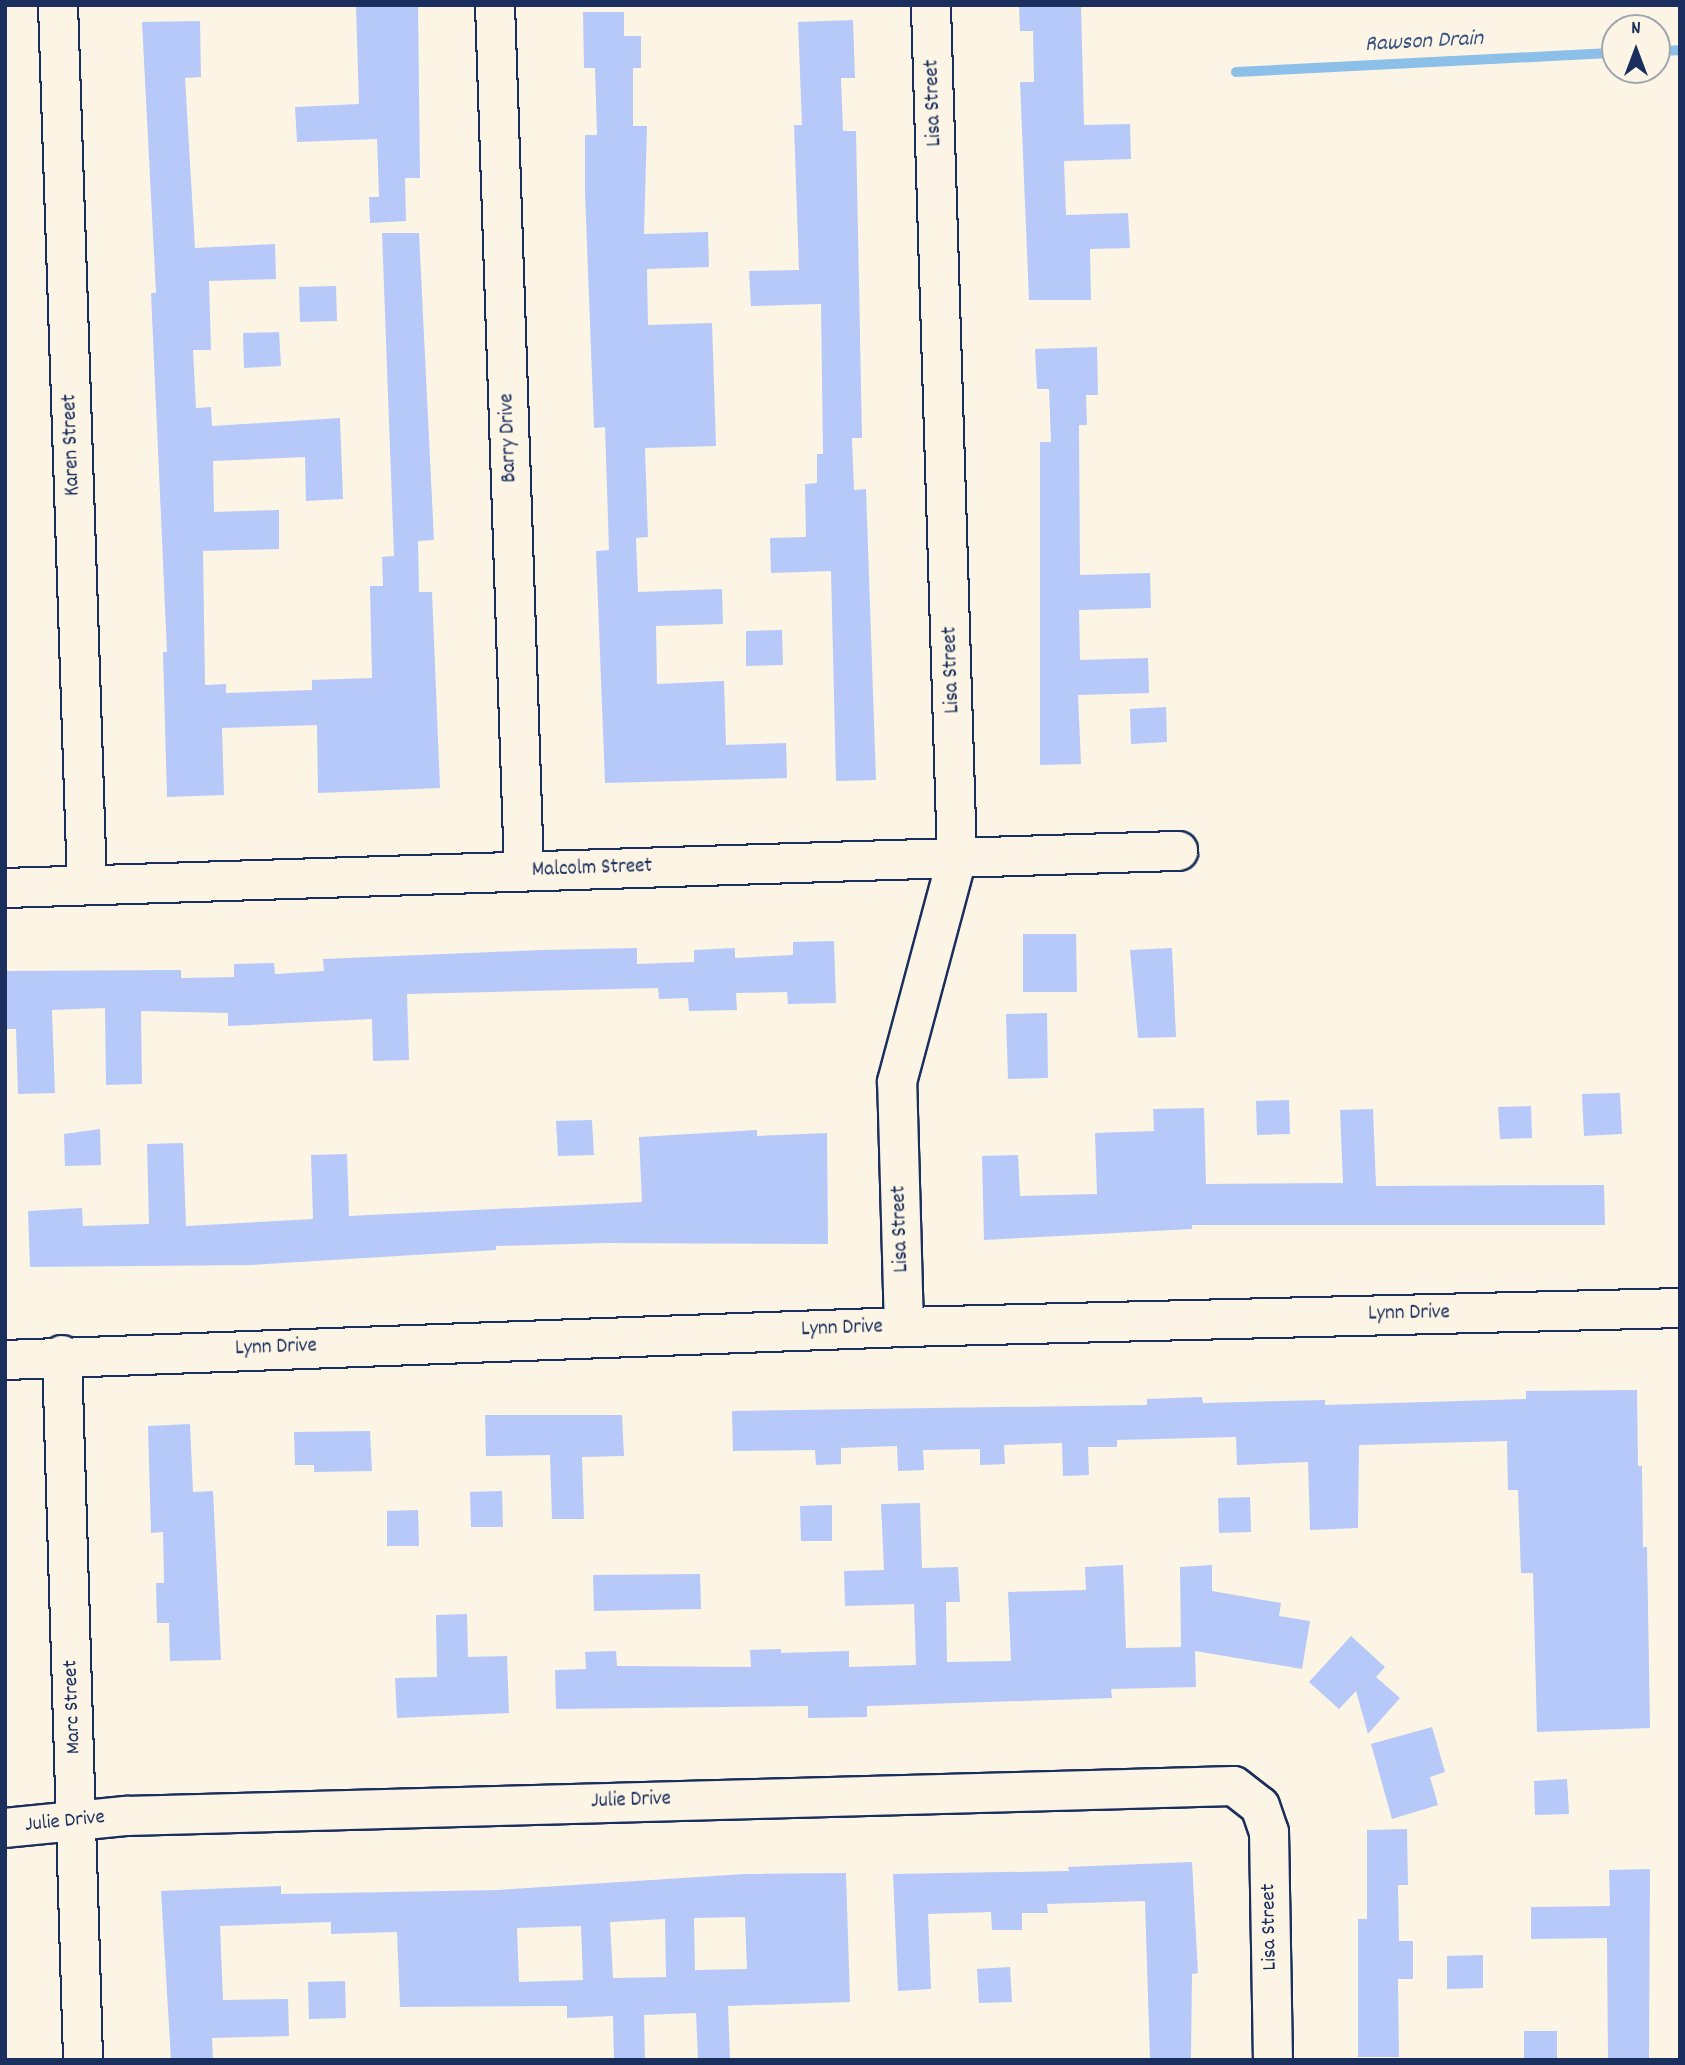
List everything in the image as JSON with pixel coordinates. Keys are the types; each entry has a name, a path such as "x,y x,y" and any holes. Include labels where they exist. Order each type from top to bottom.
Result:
{"street":[{"name":"Karen Street","path":"58,5 86,885"},
{"name":"Barry Drive","path":"495,5 524,872"},
{"name":"Lisa Street","path":"904,1327 897,1082 957,858 931,5"},
{"name":"Malcolm Street","path":"5,888 1178,851"},
{"name":"Lynn Drive","path":"5,1360 62,1355 904,1327 1680,1308"},
{"name":"Marc Street","path":"62,1355 83,2060"},
{"name":"Julie Drive","path":"5,1828 76,1820 1218,1783 1245,1790 1253,1799"},
{"name":"Lisa Street","path":"1253,1799 1266,1816 1269,1832 1273,2060"}],"building":[{"path":"356,5 418,5 420,178 405,178 406,221 370,223 369,197 379,197 377,139 297,142 295,107 359,104"},
{"path":"1019,5 1081,5 1084,125 1130,124 1131,159 1064,161 1066,215 1128,213 1130,248 1090,249 1091,300 1029,300 1020,82 1034,82 1033,31 1020,31"},
{"path":"583,12 624,12 624,36 641,36 641,68 633,68 633,126 647,126 644,234 708,232 709,267 647,269 648,325 712,323 716,446 645,448 648,537 636,538 638,592 722,589 723,624 656,626 657,684 724,681 726,745 786,743 787,778 605,783 596,551 609,550 605,427 594,428 585,192 585,135 597,135 595,68 584,68"},
{"path":"853,20 855,78 841,78 843,131 856,131 862,438 852,438 854,490 866,489 876,780 836,781 831,571 771,573 770,538 806,537 805,484 817,483 817,454 823,454 821,304 751,306 749,271 799,270 794,125 802,125 798,22"},
{"path":"200,21 201,77 185,78 195,248 275,244 276,279 209,281 211,350 193,350 196,408 211,407 212,426 340,418 343,499 306,501 305,457 213,461 214,512 279,510 279,549 203,551 205,685 226,684 226,693 312,690 312,680 372,678 370,586 383,586 382,557 394,556 382,233 419,233 434,540 418,541 419,592 432,592 440,788 318,793 317,725 222,728 224,795 167,797 163,652 167,652 151,293 156,293 142,22"},
{"path":"336,286 337,321 300,322 299,287"},
{"path":"279,332 281,366 244,368 243,333"},
{"path":"1097,347 1098,395 1086,395 1087,425 1079,425 1080,575 1150,573 1151,608 1079,610 1080,660 1148,658 1149,693 1078,695 1081,764 1040,765 1040,442 1051,442 1049,389 1037,389 1035,349"},
{"path":"782,630 783,665 746,666 746,631"},
{"path":"1166,707 1167,742 1131,744 1130,709"},
{"path":"1023,934 1076,934 1077,992 1023,992"},
{"path":"834,941 836,1003 788,1004 787,992 736,993 737,1010 689,1011 688,998 659,999 658,988 407,994 409,1060 373,1061 372,1019 228,1026 228,1013 141,1011 142,1084 106,1085 105,1008 52,1010 55,1093 18,1094 16,1029 5,1029 5,971 181,970 181,978 234,977 234,964 274,963 275,974 324,971 323,959 637,948 637,964 694,962 694,950 735,948 735,958 793,955 793,942"},
{"path":"1172,948 1176,1037 1138,1038 1130,950"},
{"path":"1047,1013 1048,1078 1008,1079 1006,1014"},
{"path":"1620,1093 1622,1134 1584,1136 1582,1094"},
{"path":"1289,1100 1290,1134 1257,1135 1256,1101"},
{"path":"1531,1106 1532,1138 1500,1139 1498,1107"},
{"path":"1204,1108 1206,1184 1343,1183 1340,1110 1373,1109 1376,1186 1604,1185 1605,1225 1192,1225 1192,1229 984,1240 982,1156 1018,1155 1020,1196 1097,1194 1095,1133 1154,1131 1153,1109"},
{"path":"592,1120 594,1155 558,1156 556,1121"},
{"path":"100,1129 101,1165 65,1166 64,1134"},
{"path":"757,1130 757,1136 827,1133 828,1244 606,1243 496,1246 496,1250 250,1265 30,1267 28,1211 82,1208 83,1226 149,1224 147,1144 183,1143 186,1226 313,1219 311,1155 347,1154 349,1216 642,1202 639,1137"},
{"path":"1637,1390 1643,1547 1647,1547 1650,1728 1537,1732 1533,1573 1521,1573 1518,1490 1508,1490 1507,1441 1359,1445 1358,1528 1310,1530 1308,1462 1237,1465 1236,1437 1117,1440 1117,1447 1088,1447 1089,1475 1063,1476 1062,1443 1004,1445 1005,1464 980,1465 980,1449 923,1450 924,1470 898,1471 897,1446 841,1448 841,1464 816,1465 815,1450 733,1451 732,1411 1147,1405 1147,1399 1202,1397 1203,1403 1325,1400 1325,1405 1526,1399 1526,1391"},
{"path":"485,1415 622,1415 624,1456 582,1457 584,1519 552,1519 550,1455 486,1456"},
{"path":"190,1424 193,1492 213,1491 221,1660 170,1661 169,1623 157,1623 156,1583 164,1583 163,1532 151,1533 148,1426"},
{"path":"370,1431 372,1471 314,1472 314,1465 295,1465 294,1432"},
{"path":"502,1491 503,1527 471,1527 470,1492"},
{"path":"1250,1497 1251,1532 1219,1533 1218,1498"},
{"path":"920,1503 922,1568 958,1567 960,1602 946,1602 947,1662 1011,1661 1008,1592 1086,1590 1085,1567 1123,1565 1126,1648 1181,1647 1180,1567 1212,1565 1212,1591 1281,1603 1279,1616 1310,1621 1302,1669 1195,1651 1196,1687 1111,1689 1112,1698 867,1706 867,1717 808,1718 808,1706 556,1709 555,1670 586,1669 585,1652 616,1651 617,1666 751,1667 750,1650 781,1649 781,1653 849,1651 849,1667 916,1665 914,1604 845,1606 844,1571 884,1570 881,1504"},
{"path":"832,1505 832,1541 801,1541 800,1506"},
{"path":"418,1510 419,1546 387,1546 387,1511"},
{"path":"700,1574 701,1609 594,1611 593,1575"},
{"path":"467,1614 468,1657 507,1656 509,1713 397,1718 395,1678 437,1677 436,1615"},
{"path":"1351,1636 1385,1667 1376,1677 1400,1698 1368,1734 1356,1691 1339,1709 1309,1682"},
{"path":"1432,1727 1445,1772 1430,1777 1438,1805 1392,1819 1371,1744"},
{"path":"1567,1779 1569,1814 1535,1815 1534,1781"},
{"path":"1407,1829 1408,1885 1398,1885 1399,1941 1413,1941 1413,1979 1398,1979 1399,2057 1358,2057 1358,1919 1367,1919 1367,1830"},
{"path":"1192,1862 1198,1973 1192,1974 1191,2060 1150,2060 1145,1901 1047,1904 1048,1913 1022,1913 1022,1930 992,1930 991,1912 928,1914 931,1989 898,1991 893,1874 1069,1871 1068,1867"},
{"path":"1650,1869 1649,2060 1608,2060 1607,1938 1531,1939 1531,1907 1610,1906 1609,1870"},
{"path":"846,1873 850,2002 728,2006 730,2060 698,2060 696,2013 644,2015 645,2060 614,2060 613,2016 567,2018 567,2006 400,2007 397,1932 331,1934 331,1922 220,1926 223,2000 288,1999 289,2036 212,2038 213,2060 171,2060 161,1891 281,1886 281,1894 498,1890 744,1874","holes":["745,1917 747,1969 695,1970 694,1918","665,1919 666,1977 613,1978 610,1922","581,1926 583,1980 519,1982 517,1928"]},
{"path":"1483,1955 1483,1988 1447,1989 1447,1956"},
{"path":"1010,1967 1012,2002 979,2003 977,1969"},
{"path":"345,1981 346,2018 309,2019 308,1982"},
{"path":"1524,2031 1557,2031 1557,2060 1524,2060"}],"waterway":[{"name":"Rawson Drain","path":"1671,50 1680,50"},
{"name":"Rawson Drain","path":"1236,72 1601,54"}]}
